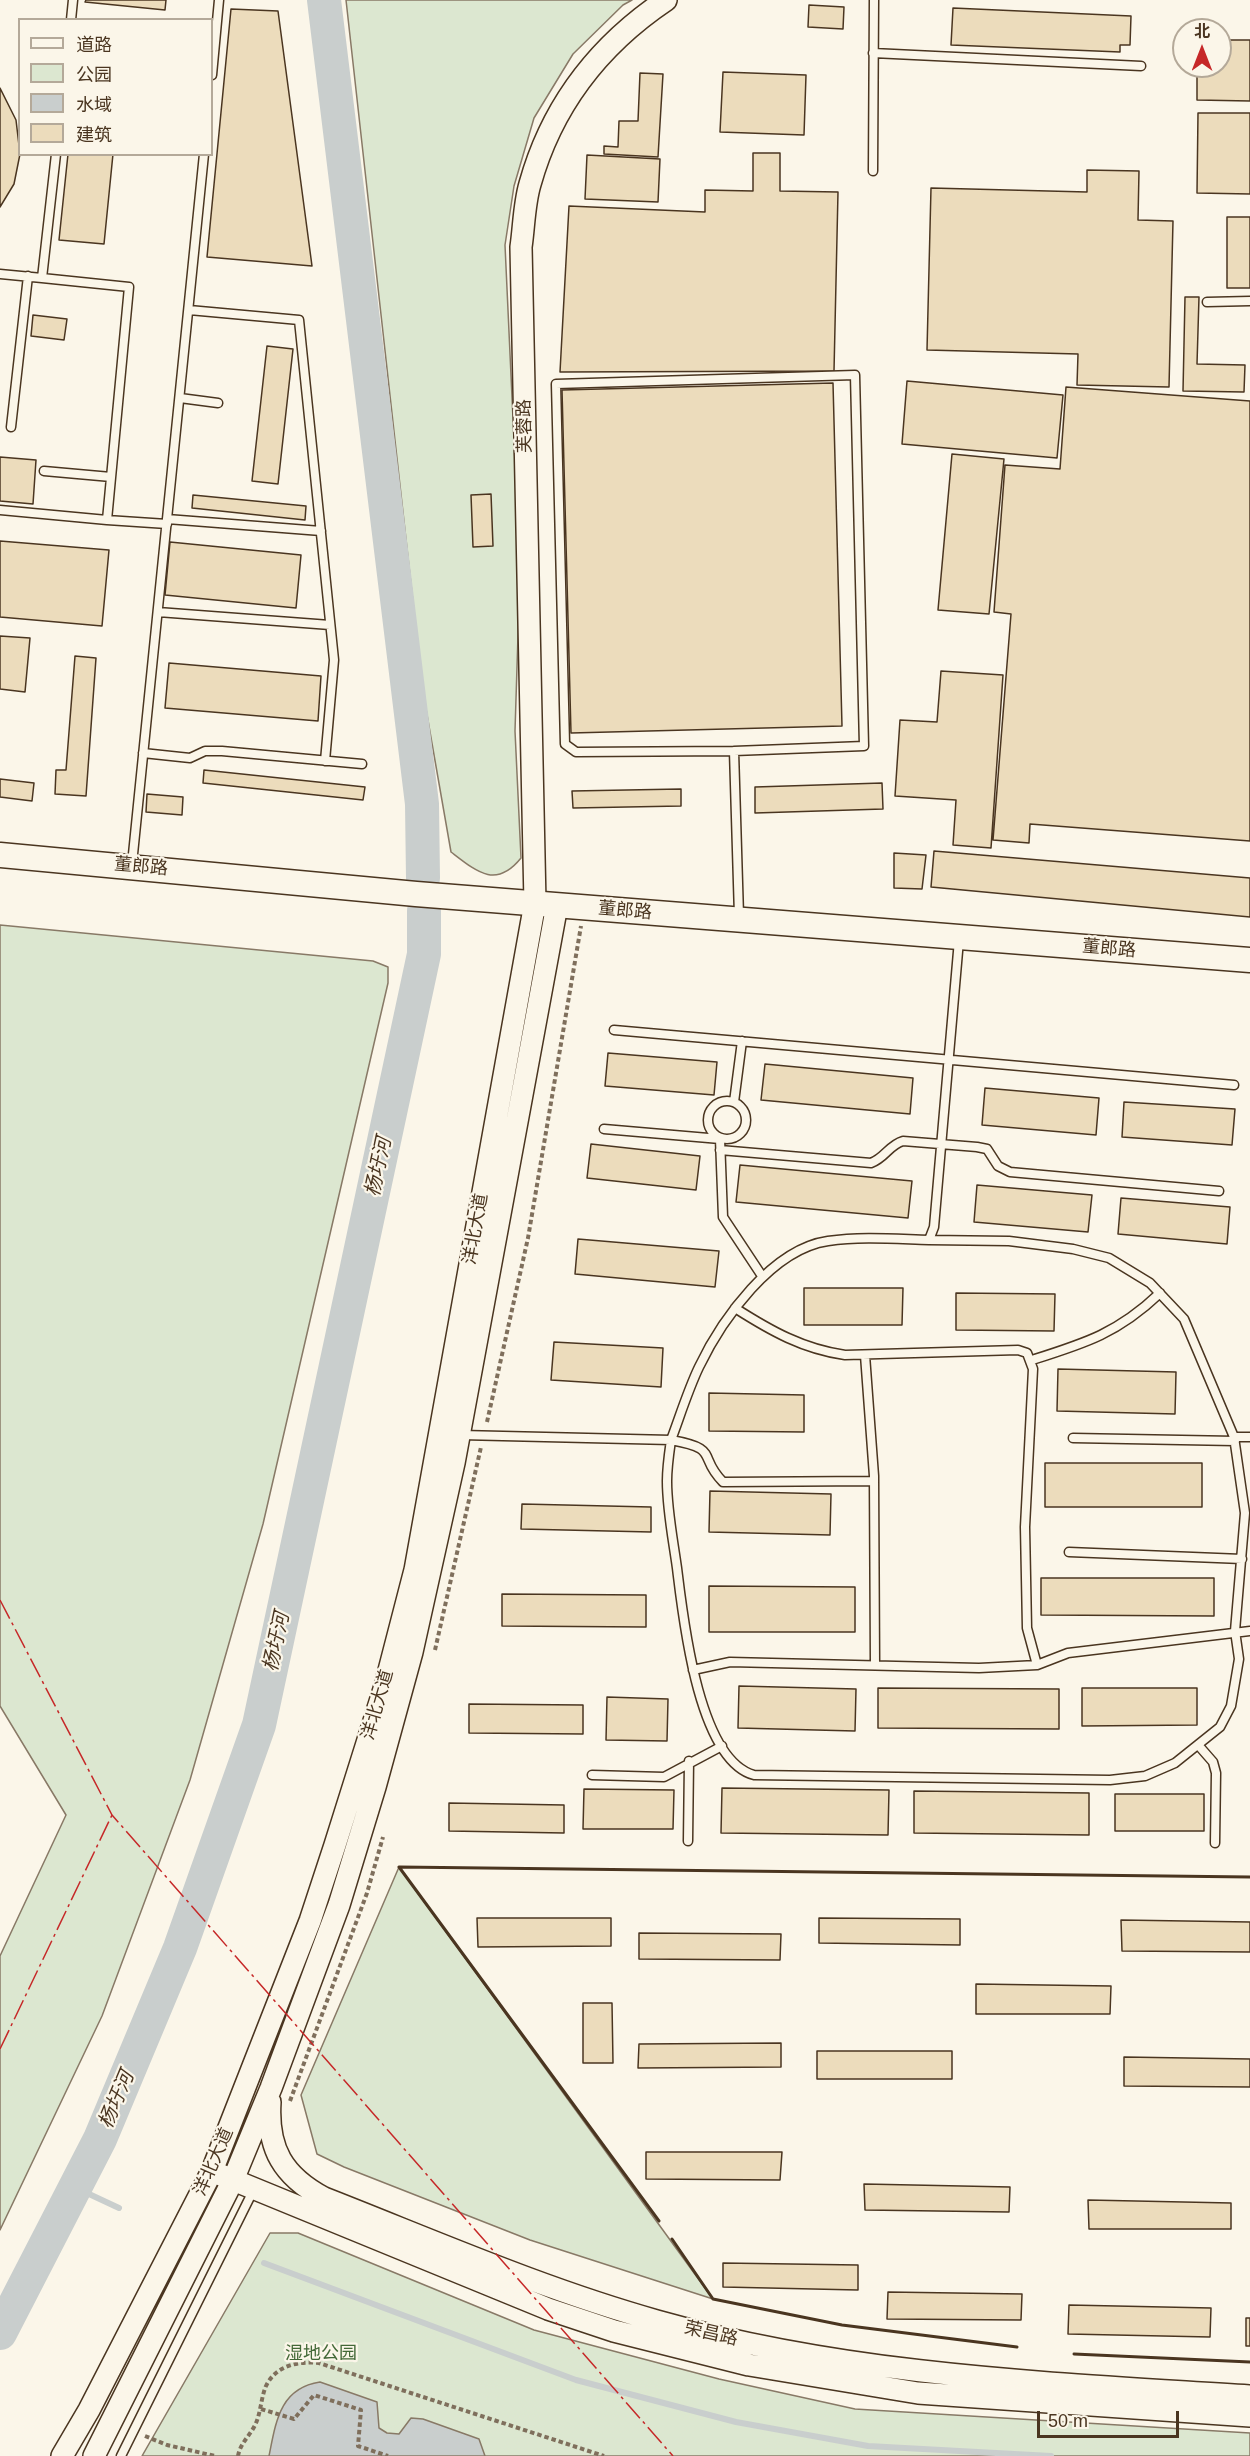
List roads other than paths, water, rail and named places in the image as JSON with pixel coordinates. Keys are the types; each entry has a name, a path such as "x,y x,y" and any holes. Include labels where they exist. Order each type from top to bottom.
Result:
{"main road":[{"name":"董郎路","path":"0,855 546,904 1250,960"}],"street":[{"name":"芙蓉路","path":"546,904 521,247 530,185 557,113 606,48 666,0"},
{"name":"洋北大道","path":"94,2456 234,2177 271,2088 339,1905 375,1787 412,1652 449,1435 546,904"},
{"name":"洋北大道","path":"62,2456 89,2410 212,2171 310,1921 353,1787 415,1570 449,1435"},
{"name":"荣昌路","path":"271,2088 269,2126 274,2149 290,2174 302,2186 324,2198 568,2294 657,2321 722,2337 910,2372 1250,2396"},
{"name":"荣昌路","path":"212,2171 234,2177 254,2189 548,2309 614,2331 748,2365 918,2393 1250,2416"},
{"path":"234,2177 302,2186"}],"lane":[{"path":"71,18 73,0"},
{"path":"213,64 219,0"},
{"path":"873,171 874,0"},
{"path":"873,53 1141,66"},
{"path":"42,278 56,156"},
{"path":"132,866 204,156"},
{"path":"0,274 129,287 107,520"},
{"path":"11,426 28,276"},
{"path":"1207,302 1250,301"},
{"path":"189,310 299,320 334,660 325,761"},
{"path":"855,375 864,746 734,751 576,752 565,744 556,384 855,375"},
{"path":"180,398 218,403"},
{"path":"44,471 111,477"},
{"path":"0,510 107,520 167,521 321,531"},
{"path":"158,612 330,625"},
{"path":"143,753 190,758 205,751 222,751 362,764"},
{"path":"734,751 739,920"},
{"path":"928,1240 934,1227 959,937"},
{"path":"614,1030 1234,1085"},
{"path":"734,1102 742,1041"},
{"path":"604,1129 720,1138 733,1138 746,1126 745,1113 734,1102 718,1102 709,1112 708,1124 720,1138 723,1216 762,1276"},
{"path":"720,1150 871,1163 881,1159 894,1143 903,1141 941,1144 987,1149 998,1166 1010,1172 1219,1191"},
{"path":"827,1241 1009,1241 1073,1249 1109,1258 1150,1283 1184,1319 1234,1439 1242,1482 1247,1522 1235,1631 1239,1659 1231,1706 1220,1727 1175,1763 1145,1776 1110,1780 754,1775 744,1772 722,1746 706,1713 688,1653 668,1503 668,1461 671,1440 699,1366 735,1308 762,1276 796,1250 827,1241"},
{"path":"1032,1360 1115,1330 1137,1315 1160,1293"},
{"path":"735,1308 796,1344 824,1352 865,1355 1018,1350 1027,1353 1032,1360 1025,1527 1026,1617 1031,1649 1038,1665"},
{"path":"865,1355 874,1481 875,1665"},
{"path":"449,1435 671,1440 696,1444 708,1454 716,1476 723,1482 874,1481"},
{"path":"1073,1438 1234,1439 1250,1437"},
{"path":"1069,1552 1242,1559"},
{"path":"693,1670 730,1662 980,1668 1038,1665 1068,1653 1235,1631 1250,1631"},
{"path":"592,1775 664,1777 681,1770 689,1761 722,1746"},
{"path":"1199,1746 1213,1762 1216,1773 1215,1843"},
{"path":"688,1841 689,1761"},
{"path":"121,2456 254,2189"}],"water":[{"path":"320,2382 377,2402 379,2428 387,2433 399,2434 411,2418 423,2419 479,2439 485,2456 269,2456 278,2419 288,2399 307,2385"}],"waterway":[{"path":"324,0 422,804 423,878"},
{"name":"杨圩河","path":"0,2333 100,2139 180,1948 259,1725 424,954 424,911"},
{"path":"74,2187 119,2208"},
{"path":"264,2263 576,2380 736,2422 868,2446 1051,2456"}],"park label":[{"name":"湿地公园","path":"321,2354"}]}
